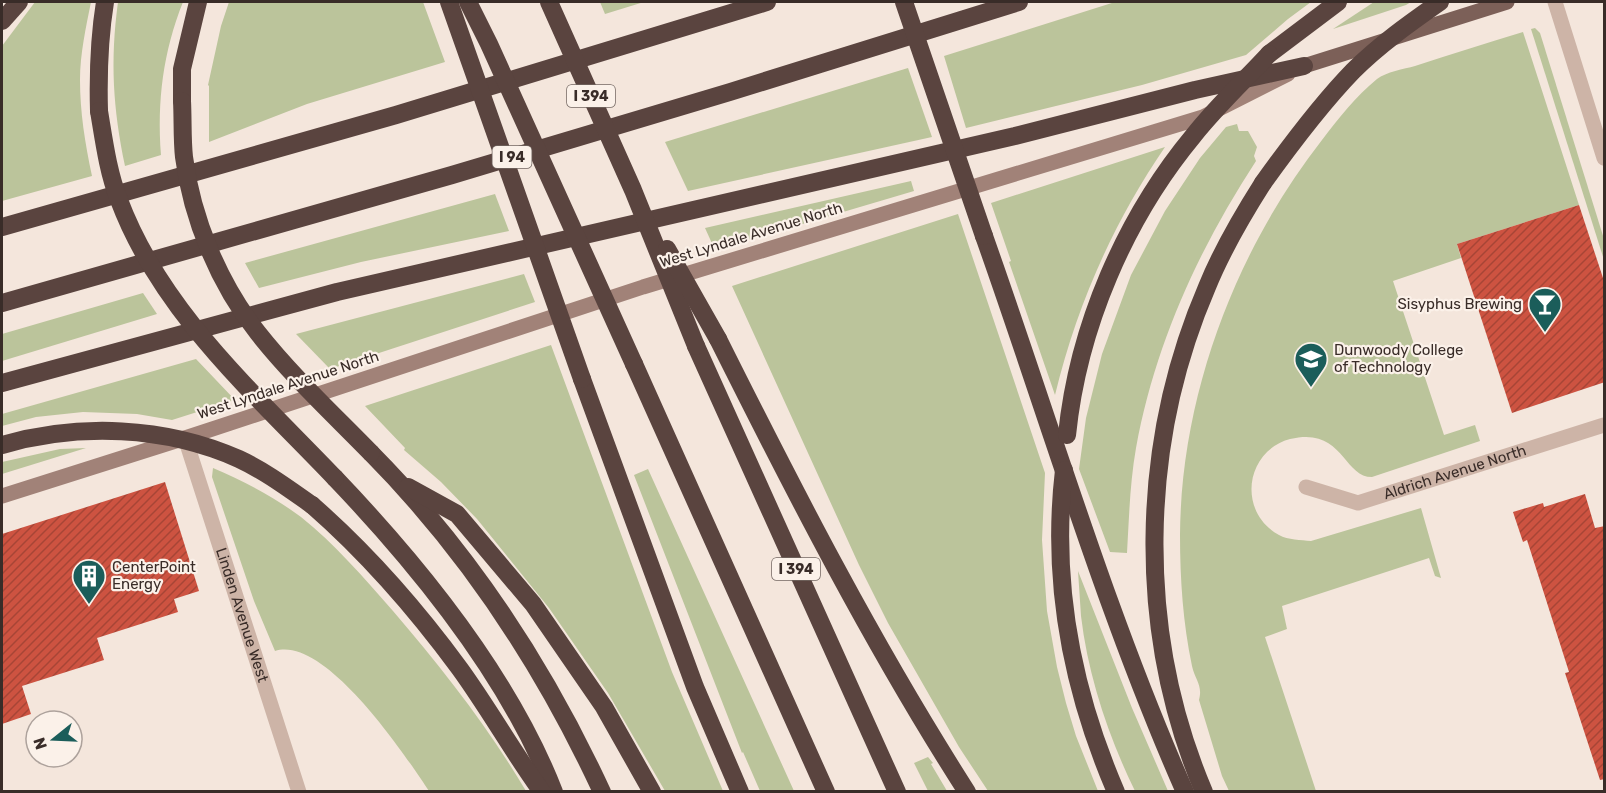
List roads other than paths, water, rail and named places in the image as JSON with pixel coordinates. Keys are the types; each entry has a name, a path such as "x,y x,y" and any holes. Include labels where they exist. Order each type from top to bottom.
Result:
{"highway":[{"path":"2,21 19,2"},
{"path":"105,2 100,30 98,64 99,111 107,158 118,198 146,259 166,292 211,348 335,478 447,607 509,700 541,757 554,792"},
{"path":"198,2 182,69 184,156 189,184 219,273 257,332 399,482 464,559 499,609 558,705 602,792"},
{"path":"449,2 582,380 695,687 740,792"},
{"path":"468,2 826,792"},
{"name":"I 394","path":"549,2 633,190 696,346 897,792"},
{"path":"2,227 396,115 767,2"},
{"path":"904,2 1093,560 1148,704 1185,792"},
{"name":"I 94","path":"2,303 474,169 1019,2"},
{"path":"1116,792 1083,701 1063,606 1060,504 1069,420 1083,354 1106,280 1140,215 1193,136 1269,54 1338,2"},
{"path":"1204,792 1191,762 1173,698 1161,642 1155,577 1156,502 1165,426 1183,353 1207,287 1222,254 1263,183 1294,139 1353,71 1380,46 1440,2"},
{"path":"2,383 337,292 1003,139 1196,90 1304,66"},
{"path":"633,190 718,339 815,532 902,686 967,792"},
{"path":"2,445 50,434 84,431 131,432 170,437 206,447 240,460 274,479 312,505 350,538 416,613 460,670 542,792"},
{"path":"399,482 457,514 533,604 604,707 652,792"}],"main road":[{"name":"West Lyndale Avenue North","path":"2,496 643,287 1203,117 1304,66 1507,2"}],"street":[{"path":"1555,2 1605,158"},
{"name":"Aldrich Avenue North","path":"1306,487 1358,503 1605,425"},
{"name":"Linden Avenue West","path":"185,438 299,792"}],"place":[{"name":"Sisyphus Brewing","path":"1545,333"},
{"name":"Dunwoody College of Technology","path":"1311,388"},
{"name":"CenterPoint Energy","path":"89,605"}]}
